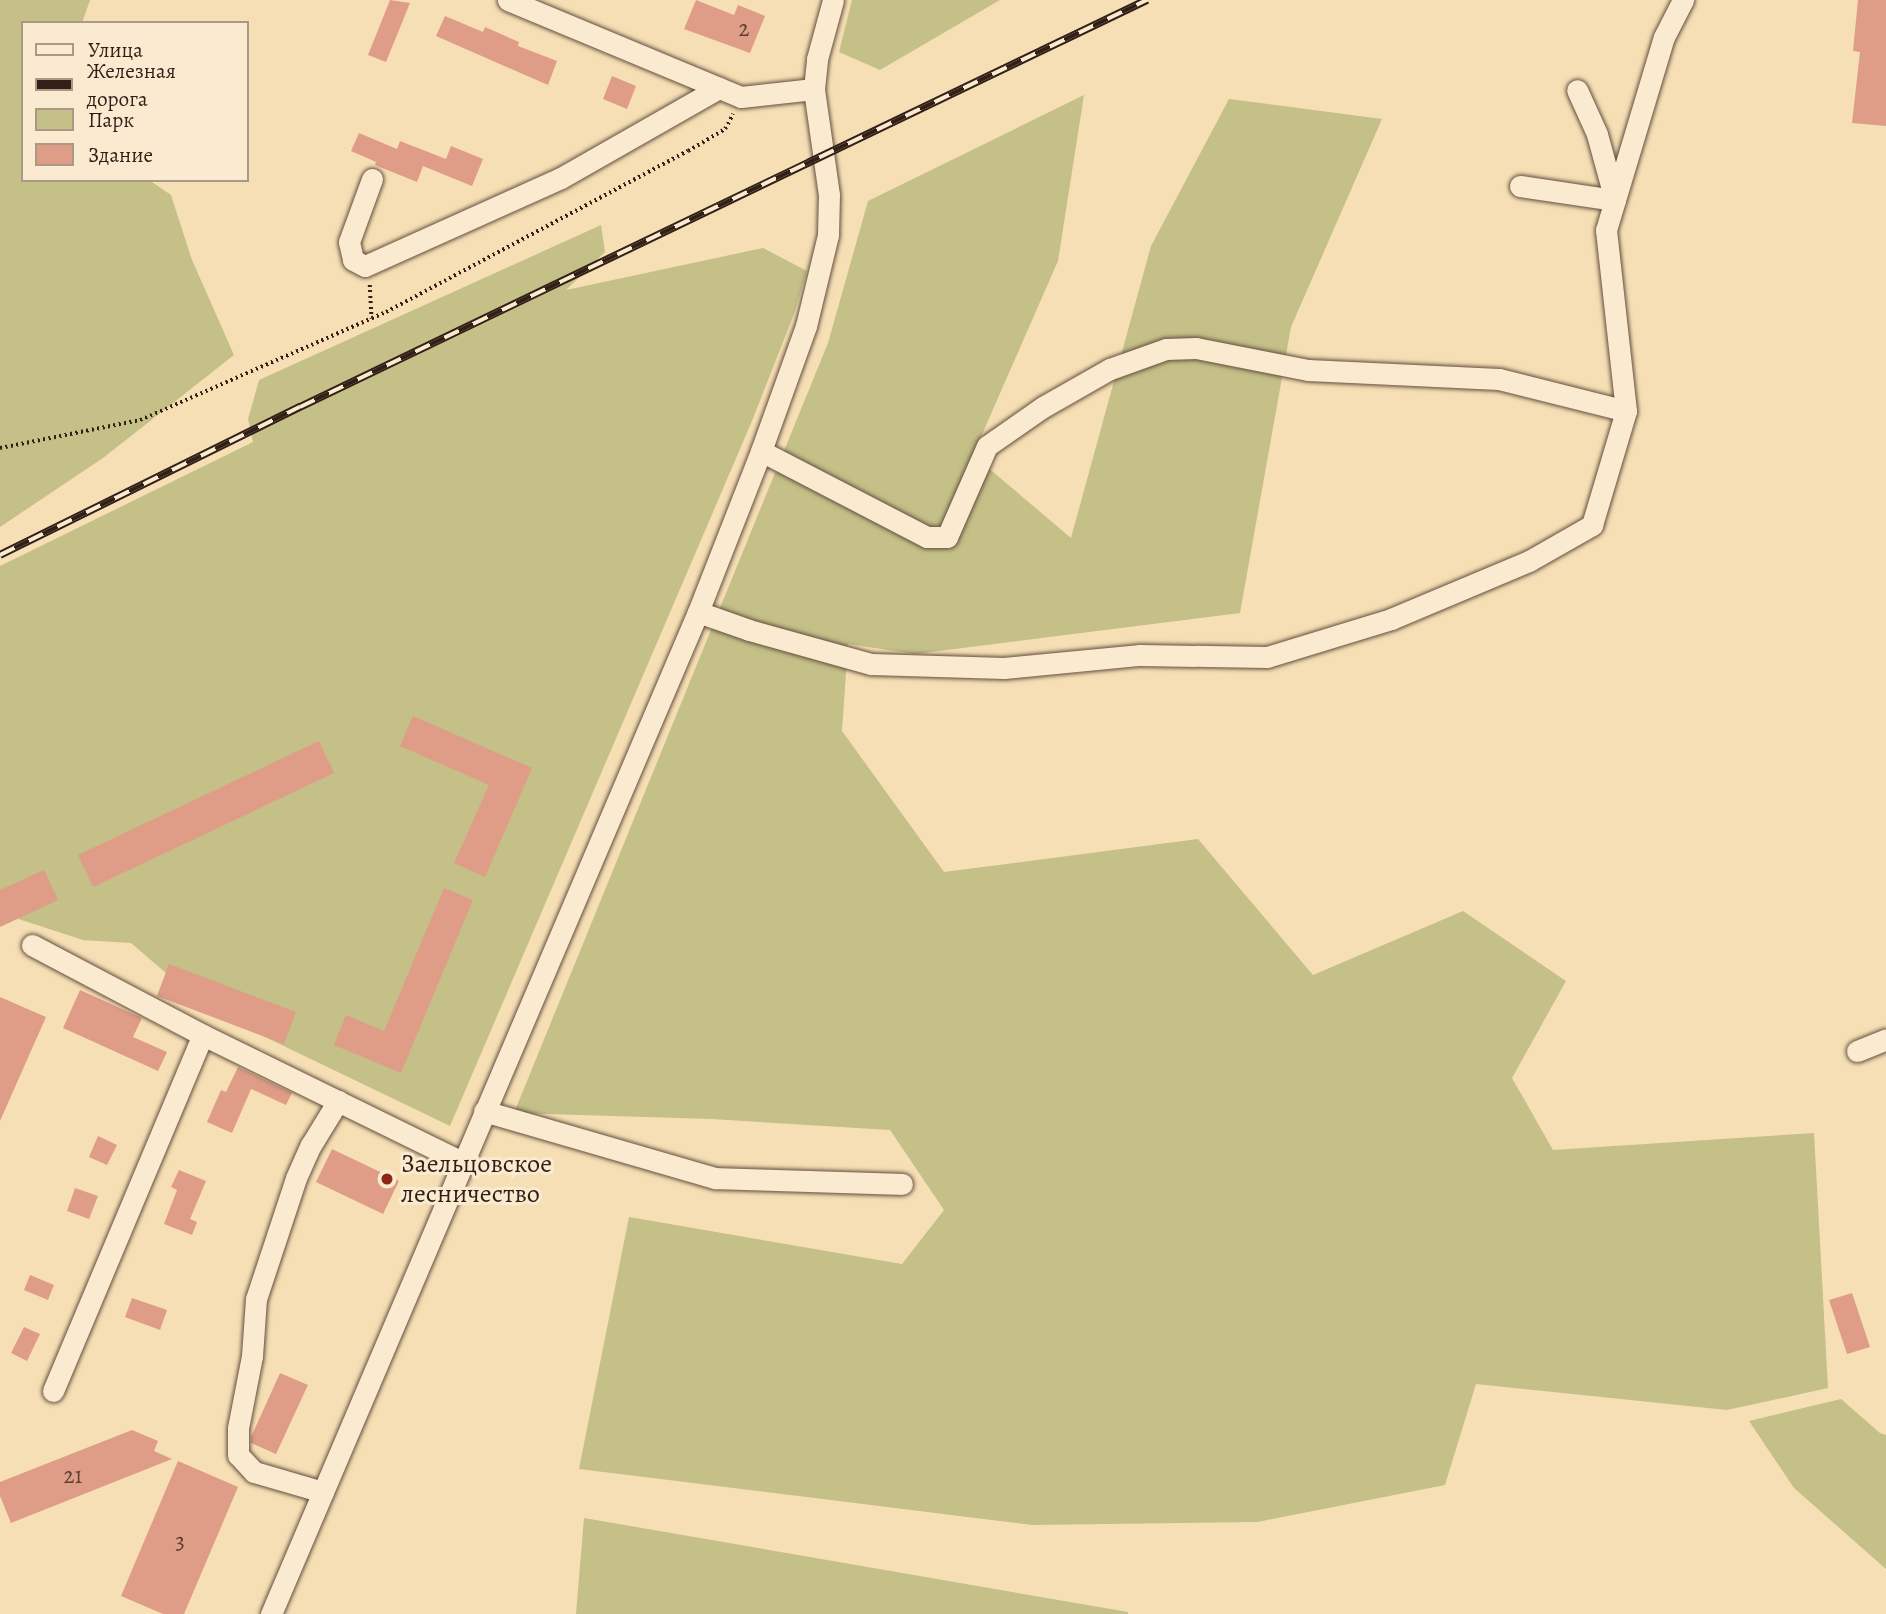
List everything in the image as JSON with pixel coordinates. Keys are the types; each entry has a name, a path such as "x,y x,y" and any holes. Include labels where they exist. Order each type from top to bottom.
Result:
{"street":[{"path":"508,0 741,97 814,89"},
{"path":"271,1614 698,612 806,326 828,235 829,195 814,89 819,48 833,0"},
{"path":"698,612 749,630 871,664 1004,668 1140,655 1267,657 1391,619 1529,561 1592,525 1626,411 1606,230 1664,37 1683,0"},
{"path":"372,179 349,242 353,260 365,266 561,178 719,88"},
{"path":"1577,90 1597,134 1615,200"},
{"path":"1520,186 1615,200"},
{"path":"761,451 927,537 947,537 987,446 1043,407 1110,369 1166,349 1196,348 1308,370 1499,379 1626,411"},
{"path":"33,945 203,1035 462,1162"},
{"path":"53,1391 203,1035"},
{"path":"1857,1051 1886,1040"},
{"path":"323,1492 254,1472 238,1455 238,1428 252,1356 256,1299 296,1178 311,1145 338,1101"},
{"path":"484,1111 715,1178 902,1184"}],"path":[{"path":"0,448 140,420 372,318 707,140 725,128 741,97"},
{"path":"365,266 372,292 372,318"}],"green space":[{"path":"0,0 90,0 83,21 21,21 21,182 152,182 171,195 192,260 234,355 103,458 0,527"},
{"path":"852,0 1000,0 880,70 839,52"},
{"path":"1084,95 1058,261 973,455 1071,538 1151,246 1229,99 1382,119 1291,327 1240,613 915,654 848,644 842,731 944,872 1198,839 1313,975 1463,911 1566,981 1512,1078 1553,1150 1814,1133 1828,1388 1727,1410 1476,1384 1445,1485 1257,1522 1032,1525 579,1469 629,1217 902,1264 944,1210 890,1130 711,1119 514,1113 828,343 868,201"},
{"path":"601,225 605,252 566,290 763,248 807,271 794,314 752,421 450,1126 209,1010 131,943 83,940 0,913 0,566 253,442 248,419 259,380"},
{"path":"1841,1399 1880,1433 1886,1435 1886,1569 1794,1488 1749,1421"},
{"path":"584,1518 1128,1612 1128,1614 576,1614"}],"building":[{"path":"390,0 410,3 386,62 368,55"},
{"path":"696,0 734,15 738,5 765,16 750,53 684,29"},
{"path":"1858,0 1886,0 1886,126 1852,123 1860,52 1853,51"},
{"path":"445,16 483,32 485,27 519,42 518,46 557,61 548,85 436,36"},
{"path":"612,76 636,86 627,109 603,99"},
{"path":"359,133 397,149 400,141 446,159 451,146 483,159 472,186 423,166 417,182 375,165 376,162 351,151"},
{"path":"413,716 532,768 485,877 454,863 489,785 400,746"},
{"path":"319,741 334,773 93,887 78,855"},
{"path":"44,870 58,900 0,927 0,890"},
{"path":"444,888 473,900 401,1073 334,1045 346,1015 384,1031"},
{"path":"169,964 296,1012 284,1044 157,996"},
{"path":"80,990 142,1018 133,1037 167,1052 158,1071 63,1028"},
{"path":"0,997 46,1017 0,1121"},
{"path":"238,1067 292,1093 286,1105 251,1089 232,1133 207,1122 221,1090 226,1092"},
{"path":"98,1136 117,1145 107,1165 89,1157"},
{"path":"332,1149 399,1181 383,1214 316,1182"},
{"path":"179,1170 206,1181 190,1219 197,1222 192,1235 164,1224 177,1190 171,1187"},
{"path":"75,1188 98,1196 89,1219 67,1211"},
{"path":"30,1275 54,1285 48,1300 24,1290"},
{"path":"1852,1293 1870,1347 1847,1354 1829,1300"},
{"path":"132,1298 167,1310 160,1330 125,1317"},
{"path":"24,1327 40,1334 27,1361 11,1353"},
{"path":"280,1373 308,1385 276,1454 251,1443 251,1437"},
{"path":"132,1430 158,1441 154,1451 172,1459 11,1523 0,1496 0,1482"},
{"path":"178,1461 238,1487 184,1614 163,1614 121,1596"}],"railway":[{"path":"0,555 300,407 1147,0"}],"place":[{"name":"Заельцовское лесничество","path":"387,1179"}]}
